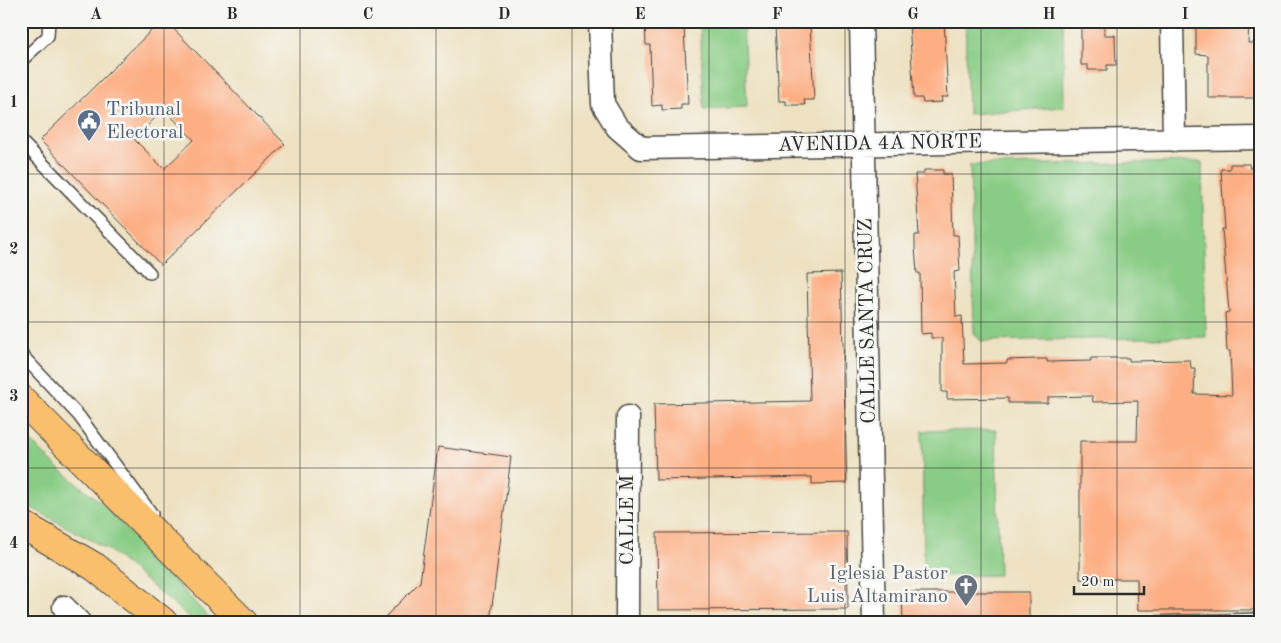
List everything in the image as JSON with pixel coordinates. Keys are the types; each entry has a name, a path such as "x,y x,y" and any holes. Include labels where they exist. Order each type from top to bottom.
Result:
{"highway":[{"path":"21,399 243,622"},
{"path":"21,524 95,567 163,622"}],"street":[{"name":"AVENIDA 4A NORTE","path":"600,21 604,104 617,127 641,148 1260,138"},
{"name":"CALLE SANTA CRUZ","path":"861,21 874,622"},
{"path":"1172,21 1174,140"},
{"name":"CALLE M","path":"628,418 628,622"}],"lane":[{"path":"21,61 48,36 49,21"},
{"path":"21,141 150,273"},
{"path":"21,354 79,416 200,580"},
{"path":"21,540 51,541"},
{"path":"1153,622 1260,619"}],"green space":[{"path":"743,21 747,107 704,109 700,22"},
{"path":"965,21 1063,21 1064,107 968,114"},
{"path":"1202,162 1206,337 981,341 974,333 970,165"},
{"path":"996,430 999,575 924,576 922,431"},
{"path":"21,432 58,468 104,505 213,622 195,622 109,550 21,502"}],"building":[{"name":"Tribunal Electoral","path":"161,21 166,21 285,144 161,265 40,140","holes":["164,109 194,140 164,169 134,139"]},
{"path":"645,21 676,21 677,29 684,28 688,104 681,104 681,109 662,110 662,105 652,106 650,45 646,45"},
{"path":"782,21 810,24 814,100 804,100 805,105 786,105 786,101 779,101 775,25 782,25"},
{"path":"944,21 948,97 941,97 942,102 923,103 922,98 914,98 909,22"},
{"path":"1081,21 1104,21 1104,35 1115,35 1116,65 1107,65 1107,70 1088,70 1088,65 1081,65"},
{"path":"1196,21 1249,21 1248,43 1260,43 1260,98 1208,98 1208,55 1196,54"},
{"path":"1230,164 1249,164 1250,168 1257,168 1260,235 1260,610 1138,610 1137,579 1080,579 1080,441 1137,441 1138,401 1093,402 1092,396 1048,397 1048,403 1008,403 1008,398 947,399 947,392 942,392 942,338 931,338 931,333 921,334 920,273 917,273 915,246 915,235 919,235 915,174 924,174 924,170 943,170 943,174 951,174 953,235 958,235 960,271 954,272 956,317 962,316 964,364 1007,363 1007,360 1037,359 1047,359 1047,362 1091,361 1091,358 1129,358 1129,361 1190,360 1191,368 1195,368 1194,394 1232,395 1230,351 1227,351 1225,313 1229,312 1222,229 1225,229 1221,169 1230,169"},
{"path":"841,273 847,483 812,484 812,477 656,480 654,404 810,401 807,274"},
{"path":"438,447 511,457 490,622 380,622 420,582"},
{"path":"847,532 848,609 658,610 657,533"},
{"name":"Iglesia Pastor Luis Altamirano","path":"902,592 1029,592 1029,622 903,622"}],"place":[{"name":"Tribunal Electoral","path":"89,142"},
{"name":"Iglesia Pastor Luis Altamirano","path":"966,607"}]}
